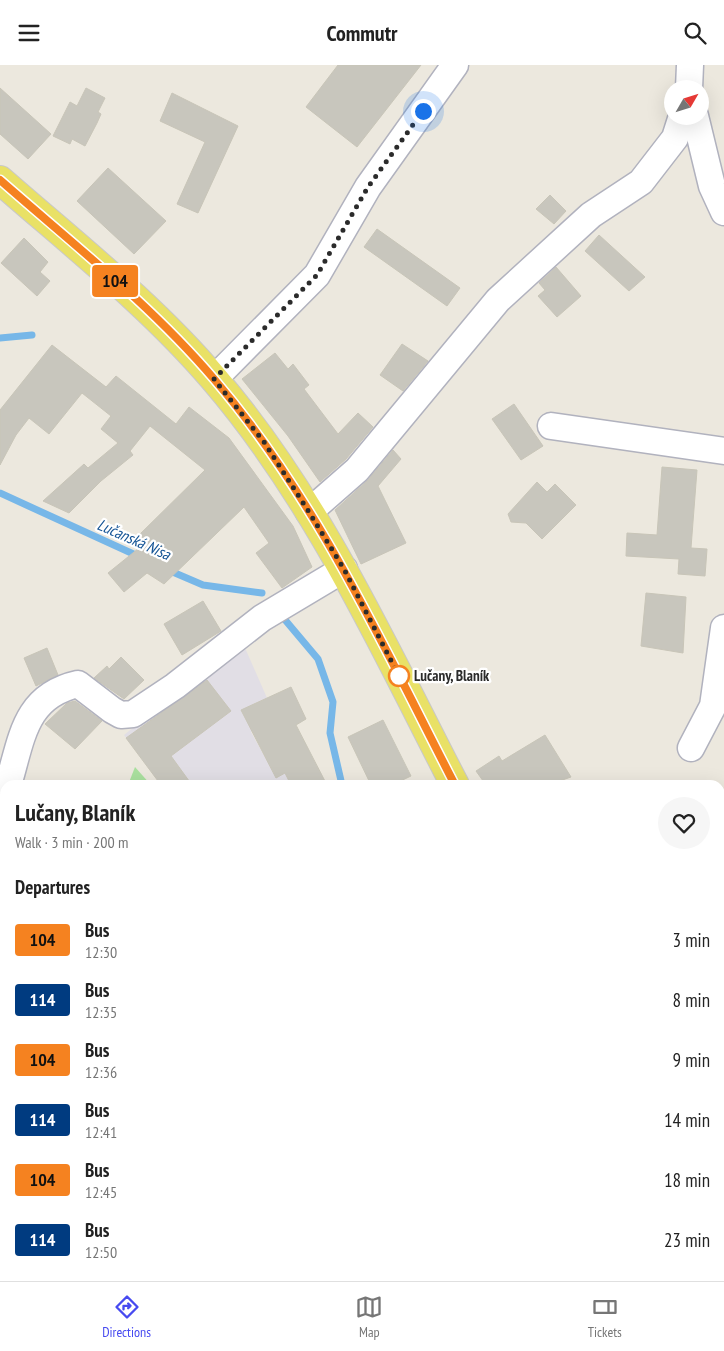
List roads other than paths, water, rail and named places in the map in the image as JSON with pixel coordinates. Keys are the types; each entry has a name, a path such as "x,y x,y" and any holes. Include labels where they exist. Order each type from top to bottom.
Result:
{"main road":[{"path":"0,180 154,315 214,379 264,442 344,569 452,780"}],"street":[{"path":"214,379 317,275 368,187 456,65"},
{"path":"689,80 690,65"},
{"path":"309,512 357,470 498,300 591,215 641,182 675,138 679,125"},
{"path":"697,125 712,186 724,213"},
{"path":"551,426 724,451"},
{"path":"10,780 27,722 43,699 62,687 78,684 112,711 121,715 133,715 174,687 262,618 344,569"},
{"path":"691,748 713,706 724,628"}],"waterway":[{"path":"0,338 32,335"},
{"name":"Lučanská Nisa","path":"0,493 140,557"},
{"name":"Lučanská Nisa","path":"168,570 203,585 262,593"},
{"name":"Lučanská Nisa","path":"286,621 318,659 333,702 330,733 341,780"}],"place":[{"name":"Lučany, Blaník","path":"399,676"}]}
